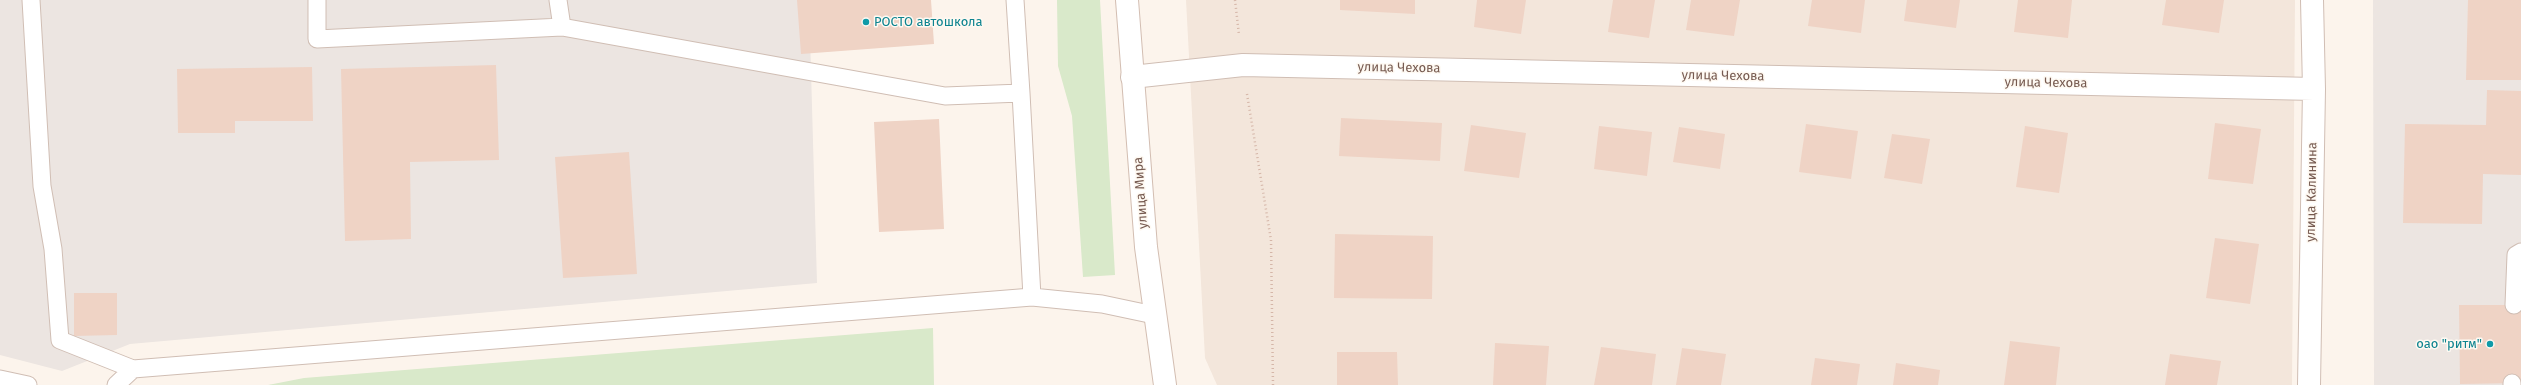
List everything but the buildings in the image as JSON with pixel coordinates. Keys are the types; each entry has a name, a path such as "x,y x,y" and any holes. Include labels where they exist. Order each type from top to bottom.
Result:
{"street":[{"name":"улица Мира","path":"1127,0 1146,247 1154,315 1165,385"},
{"name":"улица Калинина","path":"2309,385 2314,89 2312,0"},
{"name":"улица Чехова","path":"1132,77 1243,65 2314,89"}],"lane":[{"path":"31,0 42,186 53,249 60,340 133,369 1032,297 1102,304 1154,315"},
{"path":"318,0 317,39 562,27 945,96 1021,93"},
{"path":"558,0 562,27"},
{"path":"1015,0 1032,297"},
{"path":"2514,305 2516,255 2521,252"},
{"path":"116,385 133,369"},
{"path":"0,379 28,385"}],"path":[{"path":"1235,0 1243,65 1271,240 1273,385"}],"shaded area":[{"path":"0,0 809,0 817,283 130,344 62,371 0,355"},
{"path":"1186,0 2295,0 2292,385 1217,385 1205,358"},
{"path":"2373,0 2521,0 2521,385 2374,385"}],"green space":[{"path":"1057,0 1100,0 1115,275 1083,277 1072,116 1058,66"},
{"path":"933,328 934,385 268,385 304,378"}],"place":[{"name":"РОСТО автошкола","path":"866,22"},
{"name":"оао \"ритм\"","path":"2490,344"}]}
